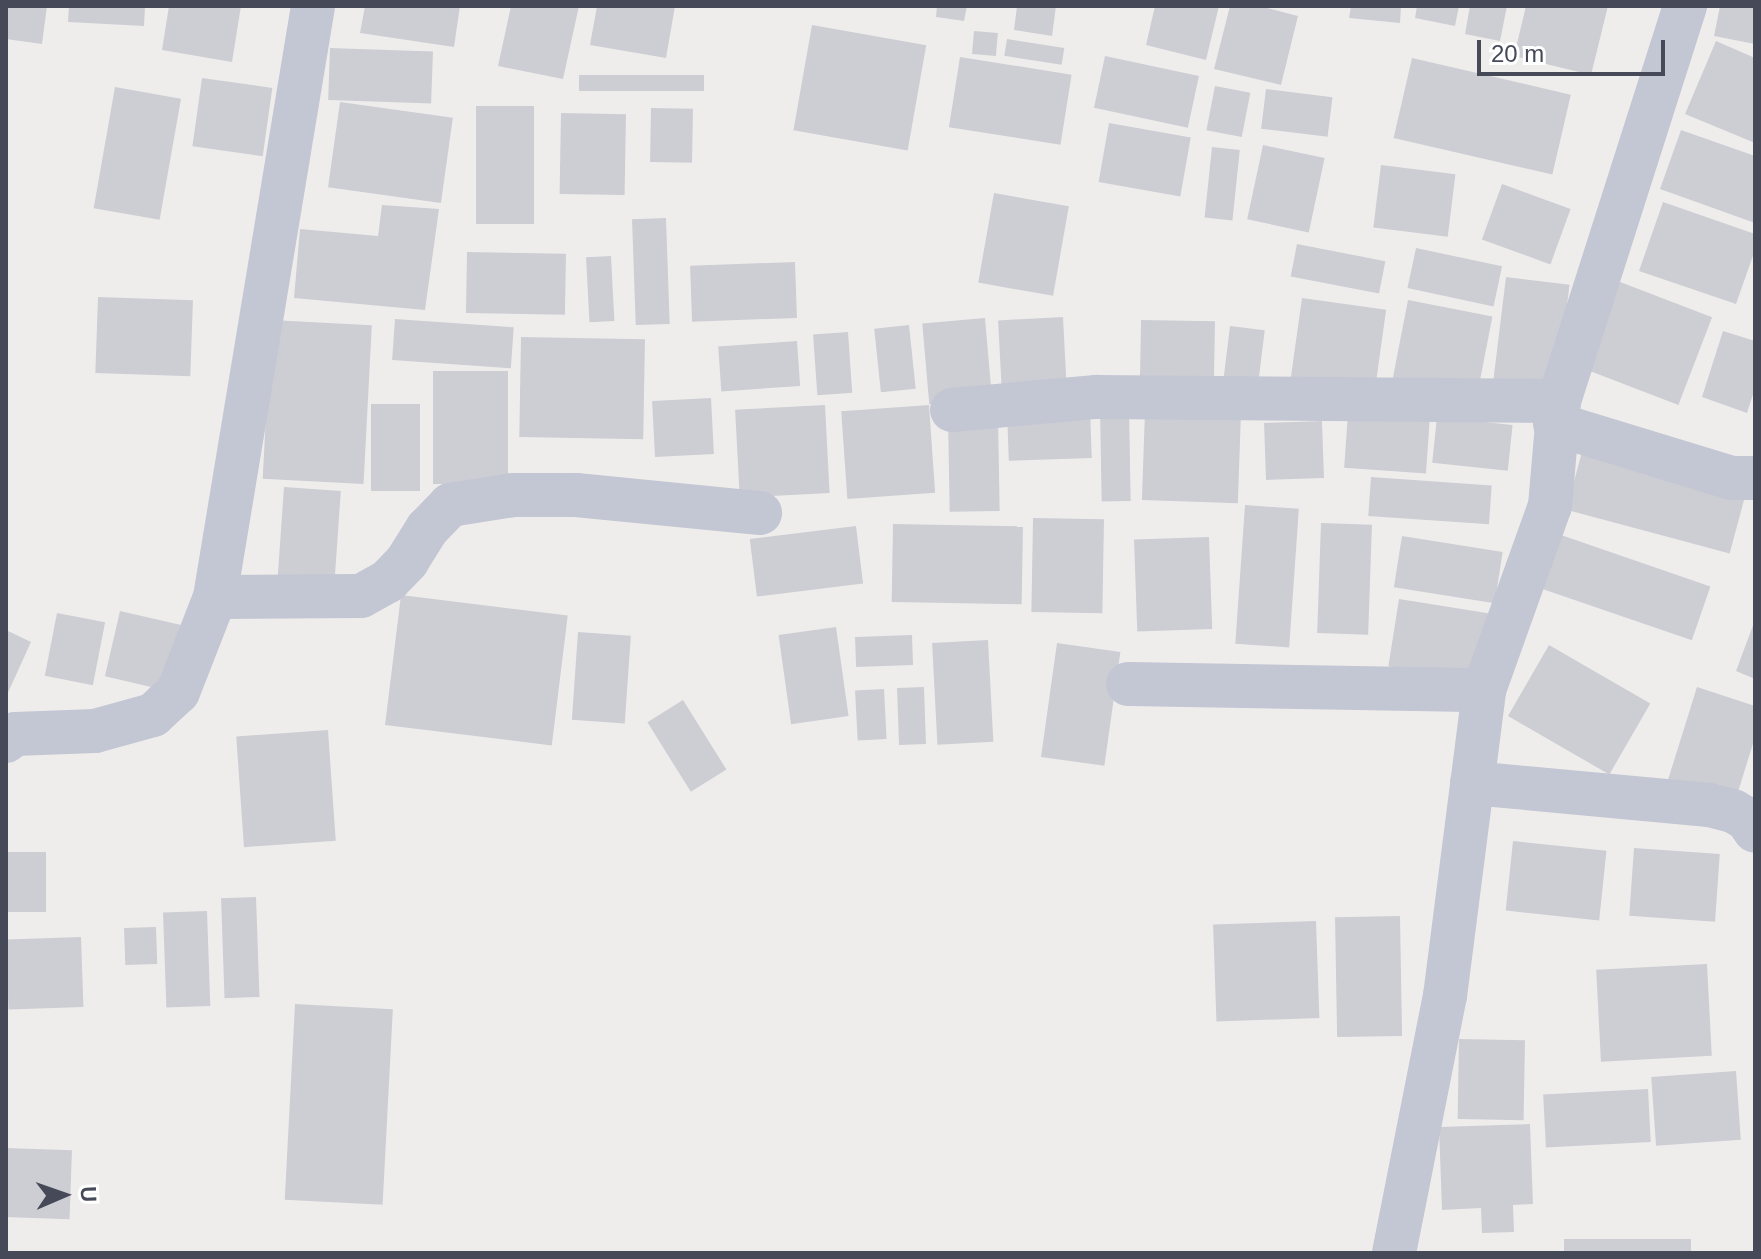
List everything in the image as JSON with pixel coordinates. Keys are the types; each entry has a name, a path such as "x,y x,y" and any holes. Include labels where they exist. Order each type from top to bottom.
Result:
{"street":[{"path":"6,741 15,734 95,731 153,715 178,692 215,597 313,6"},
{"path":"1394,1253 1445,996 1484,690 1550,506 1557,413 1685,6"},
{"path":"952,410 1096,397 1557,413 1732,478 1755,478"},
{"path":"215,597 361,596 388,581 407,561 427,529 450,505 514,495 576,495 760,513"},
{"path":"1128,684 1484,690"},
{"path":"1472,783 1709,805 1733,811 1747,819 1755,831"}],"building":[{"path":"6,6 47,6 42,44 6,39"},
{"path":"69,6 145,6 144,26 68,22"},
{"path":"169,6 241,6 232,62 162,50"},
{"path":"365,6 460,6 454,47 360,33"},
{"path":"511,6 579,6 563,79 498,66"},
{"path":"597,6 675,6 666,58 590,45"},
{"path":"937,6 967,6 964,21 936,17"},
{"path":"1017,6 1056,6 1052,36 1014,30"},
{"path":"1155,6 1219,6 1206,60 1146,45"},
{"path":"1230,6 1259,6 1298,16 1281,85 1214,69"},
{"path":"1351,6 1401,6 1400,23 1349,18"},
{"path":"1417,6 1459,6 1455,26 1415,18"},
{"path":"1470,6 1507,6 1500,41 1465,34"},
{"path":"1526,6 1608,6 1591,75 1514,56"},
{"path":"1720,6 1755,6 1755,44 1714,36"},
{"path":"812,25 926,45 908,151 793,130"},
{"path":"974,31 998,33 996,56 972,54"},
{"path":"1007,39 1064,48 1062,65 1004,56"},
{"path":"1716,41 1755,58 1755,143 1685,114"},
{"path":"330,48 433,52 431,104 328,100"},
{"path":"1105,56 1199,76 1188,128 1094,108"},
{"path":"960,57 1072,75 1061,145 949,127"},
{"path":"1412,58 1571,95 1552,175 1394,138"},
{"path":"579,75 704,75 704,91 579,91"},
{"path":"202,78 272,88 263,156 192,146"},
{"path":"1215,86 1250,93 1242,137 1206,130"},
{"path":"115,87 181,99 160,220 94,208"},
{"path":"1266,89 1333,97 1328,137 1261,129"},
{"path":"340,102 453,118 441,203 328,187"},
{"path":"476,106 534,106 534,224 476,224"},
{"path":"651,108 693,109 692,163 650,162"},
{"path":"561,113 626,114 625,195 560,194"},
{"path":"1109,123 1191,137 1180,197 1099,182"},
{"path":"1681,130 1755,156 1755,223 1660,189"},
{"path":"1263,145 1325,158 1309,232 1247,219"},
{"path":"1212,147 1240,150 1232,221 1205,218"},
{"path":"1381,165 1455,174 1448,237 1373,228"},
{"path":"1502,184 1571,209 1550,264 1482,239"},
{"path":"994,193 1069,206 1053,296 978,283"},
{"path":"1663,202 1755,234 1755,250 1736,304 1639,271"},
{"path":"382,205 439,209 425,310 294,298 300,229 378,236"},
{"path":"666,218 670,324 636,325 632,219"},
{"path":"1297,244 1385,261 1379,294 1291,276"},
{"path":"1416,248 1502,266 1494,306 1407,288"},
{"path":"467,252 566,254 565,315 466,313"},
{"path":"611,256 614,321 589,322 586,257"},
{"path":"795,262 797,318 692,322 690,266"},
{"path":"1506,277 1570,285 1557,389 1493,381"},
{"path":"1615,280 1712,317 1678,405 1581,368"},
{"path":"98,297 193,300 190,376 95,373"},
{"path":"1302,298 1386,310 1374,397 1290,385"},
{"path":"1408,300 1492,316 1477,395 1393,379"},
{"path":"1063,317 1067,391 1002,394 998,320"},
{"path":"985,318 992,399 929,404 922,323"},
{"path":"395,319 514,327 511,368 392,360"},
{"path":"271,320 372,325 364,484 263,479"},
{"path":"1141,320 1215,321 1214,388 1140,387"},
{"path":"909,325 916,389 881,392 874,329"},
{"path":"1230,326 1265,330 1257,392 1222,388"},
{"path":"1723,331 1755,341 1755,388 1747,413 1702,397"},
{"path":"848,332 852,393 817,395 813,334"},
{"path":"521,337 645,339 643,439 519,437"},
{"path":"797,341 800,386 721,391 718,347"},
{"path":"433,371 508,371 508,484 433,484"},
{"path":"711,398 714,454 655,457 652,401"},
{"path":"371,404 420,404 420,491 371,491"},
{"path":"825,405 830,493 740,498 735,410"},
{"path":"929,405 935,493 847,499 841,411"},
{"path":"1129,406 1131,501 1102,501 1100,407"},
{"path":"1090,408 1092,458 1009,461 1007,411"},
{"path":"1145,411 1241,414 1238,503 1142,500"},
{"path":"1348,413 1430,419 1426,474 1344,468"},
{"path":"998,416 1000,511 950,512 948,417"},
{"path":"1437,417 1513,425 1508,471 1432,463"},
{"path":"1322,421 1324,478 1266,480 1264,423"},
{"path":"1583,448 1746,492 1730,554 1566,510"},
{"path":"1371,477 1492,485 1489,524 1368,516"},
{"path":"284,487 341,491 334,585 277,581"},
{"path":"1245,505 1299,509 1289,647 1235,644"},
{"path":"1033,518 1104,519 1102,613 1031,612"},
{"path":"1321,523 1372,525 1368,635 1317,633"},
{"path":"893,524 1023,526 1022,604 892,602"},
{"path":"856,526 863,584 757,597 750,539"},
{"path":"1561,535 1710,586 1692,640 1542,589"},
{"path":"1402,536 1503,552 1495,603 1394,587"},
{"path":"1209,537 1212,629 1137,632 1134,540"},
{"path":"401,595 568,615 552,745 385,725"},
{"path":"1399,599 1490,613 1479,681 1388,666"},
{"path":"120,611 184,626 169,691 105,676"},
{"path":"57,613 105,622 93,685 45,676"},
{"path":"1755,620 1755,679 1736,671"},
{"path":"836,627 849,716 791,724 779,635"},
{"path":"6,630 31,642 6,697"},
{"path":"578,632 631,636 625,723 572,720"},
{"path":"912,635 913,665 856,667 855,637"},
{"path":"988,640 993,742 937,745 932,643"},
{"path":"1057,643 1120,652 1104,766 1041,757"},
{"path":"1549,645 1650,704 1609,775 1508,716"},
{"path":"924,687 926,744 899,745 897,688"},
{"path":"1697,687 1755,706 1755,737 1734,805 1667,783"},
{"path":"884,689 887,739 858,740 855,691"},
{"path":"683,700 726,770 691,792 647,722"},
{"path":"328,730 336,841 244,847 236,736"},
{"path":"1513,841 1606,851 1599,920 1506,911"},
{"path":"1634,848 1720,854 1715,922 1629,916"},
{"path":"6,852 46,852 46,912 6,912"},
{"path":"256,897 259,997 225,998 221,898"},
{"path":"207,911 210,1006 166,1007 163,913"},
{"path":"1400,916 1402,1036 1337,1037 1335,917"},
{"path":"1316,921 1319,1018 1216,1022 1213,925"},
{"path":"156,927 157,964 125,965 124,928"},
{"path":"81,937 83,1007 8,1010 6,940"},
{"path":"1707,964 1712,1056 1601,1062 1596,970"},
{"path":"295,1004 393,1009 383,1205 285,1200"},
{"path":"1459,1039 1525,1040 1524,1120 1458,1119"},
{"path":"1736,1071 1741,1140 1656,1146 1651,1077"},
{"path":"1648,1089 1651,1142 1546,1147 1543,1094"},
{"path":"1530,1124 1533,1204 1513,1205 1514,1232 1482,1233 1481,1208 1442,1210 1439,1127"},
{"path":"6,1148 72,1150 70,1219 6,1217"},
{"path":"1564,1239 1691,1239 1691,1253 1564,1253"}]}
